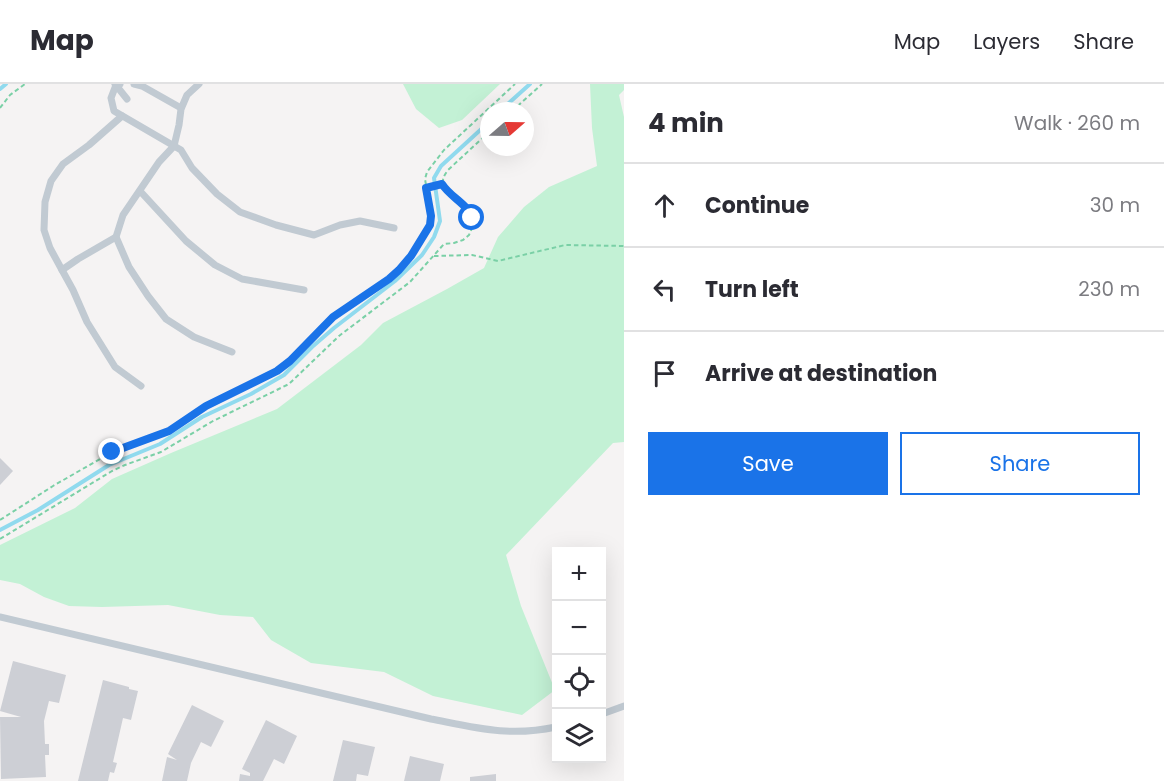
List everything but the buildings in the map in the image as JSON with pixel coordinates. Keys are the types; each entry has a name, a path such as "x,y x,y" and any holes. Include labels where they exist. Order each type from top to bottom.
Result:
{"lane":[{"path":"117,84 127,99"},
{"path":"117,84 111,98 114,111 181,150 192,168 240,212 314,235 340,225 360,221 394,228"},
{"path":"134,84 142,86 181,108"},
{"path":"62,270 116,237 123,215 159,162 174,146 181,108 187,95 199,84"},
{"path":"122,116 63,164 51,182 45,202 44,230 50,248 87,322 115,367 141,386"},
{"path":"140,190 186,241 215,265 242,279 304,290"},
{"path":"116,237 129,267 166,319 194,337 232,352"},
{"path":"0,617 419,717 491,731 516,733 552,728"},
{"path":"606,713 624,706"}],"path":[{"path":"0,108 10,95 25,84"},
{"path":"0,520 112,452 169,431 206,406 277,371 290,361 333,317 389,279 411,256 430,225 431,216 425,179 427,172 444,150 515,84"},
{"path":"522,102 542,84"},
{"path":"0,539 111,471 161,452 213,421 289,384 351,326 410,282 444,244 463,240 469,235 473,226 470,211 445,189 442,184 443,177 480,140"},
{"path":"426,188 442,184"},
{"path":"433,256 472,255 498,261 565,245 624,246"}],"green space":[{"path":"403,84 500,84 462,120 439,128 416,109"},
{"path":"590,84 624,84 624,90 619,95 624,117 624,442 613,443 506,555 521,606 552,683 552,692 522,715 433,696 384,672 311,663 271,640 253,617 220,615 168,605 69,606 44,597 20,584 0,580 0,545 75,508 112,479 277,409 361,345 383,323 484,268 498,237 524,207 549,187 597,166"}],"waterway":[{"path":"0,89 6,84"},
{"path":"510,102 530,84"},
{"path":"0,530 38,510 109,465 160,444 202,417 251,394 284,375 312,347 395,281 422,255 434,237 440,221 434,178 441,166 480,130"}],"route":[{"path":"112,452 169,431 206,406 277,371 290,361 333,317 389,279 411,256 430,225 431,216 426,188 442,184 470,211 472,218"}]}
